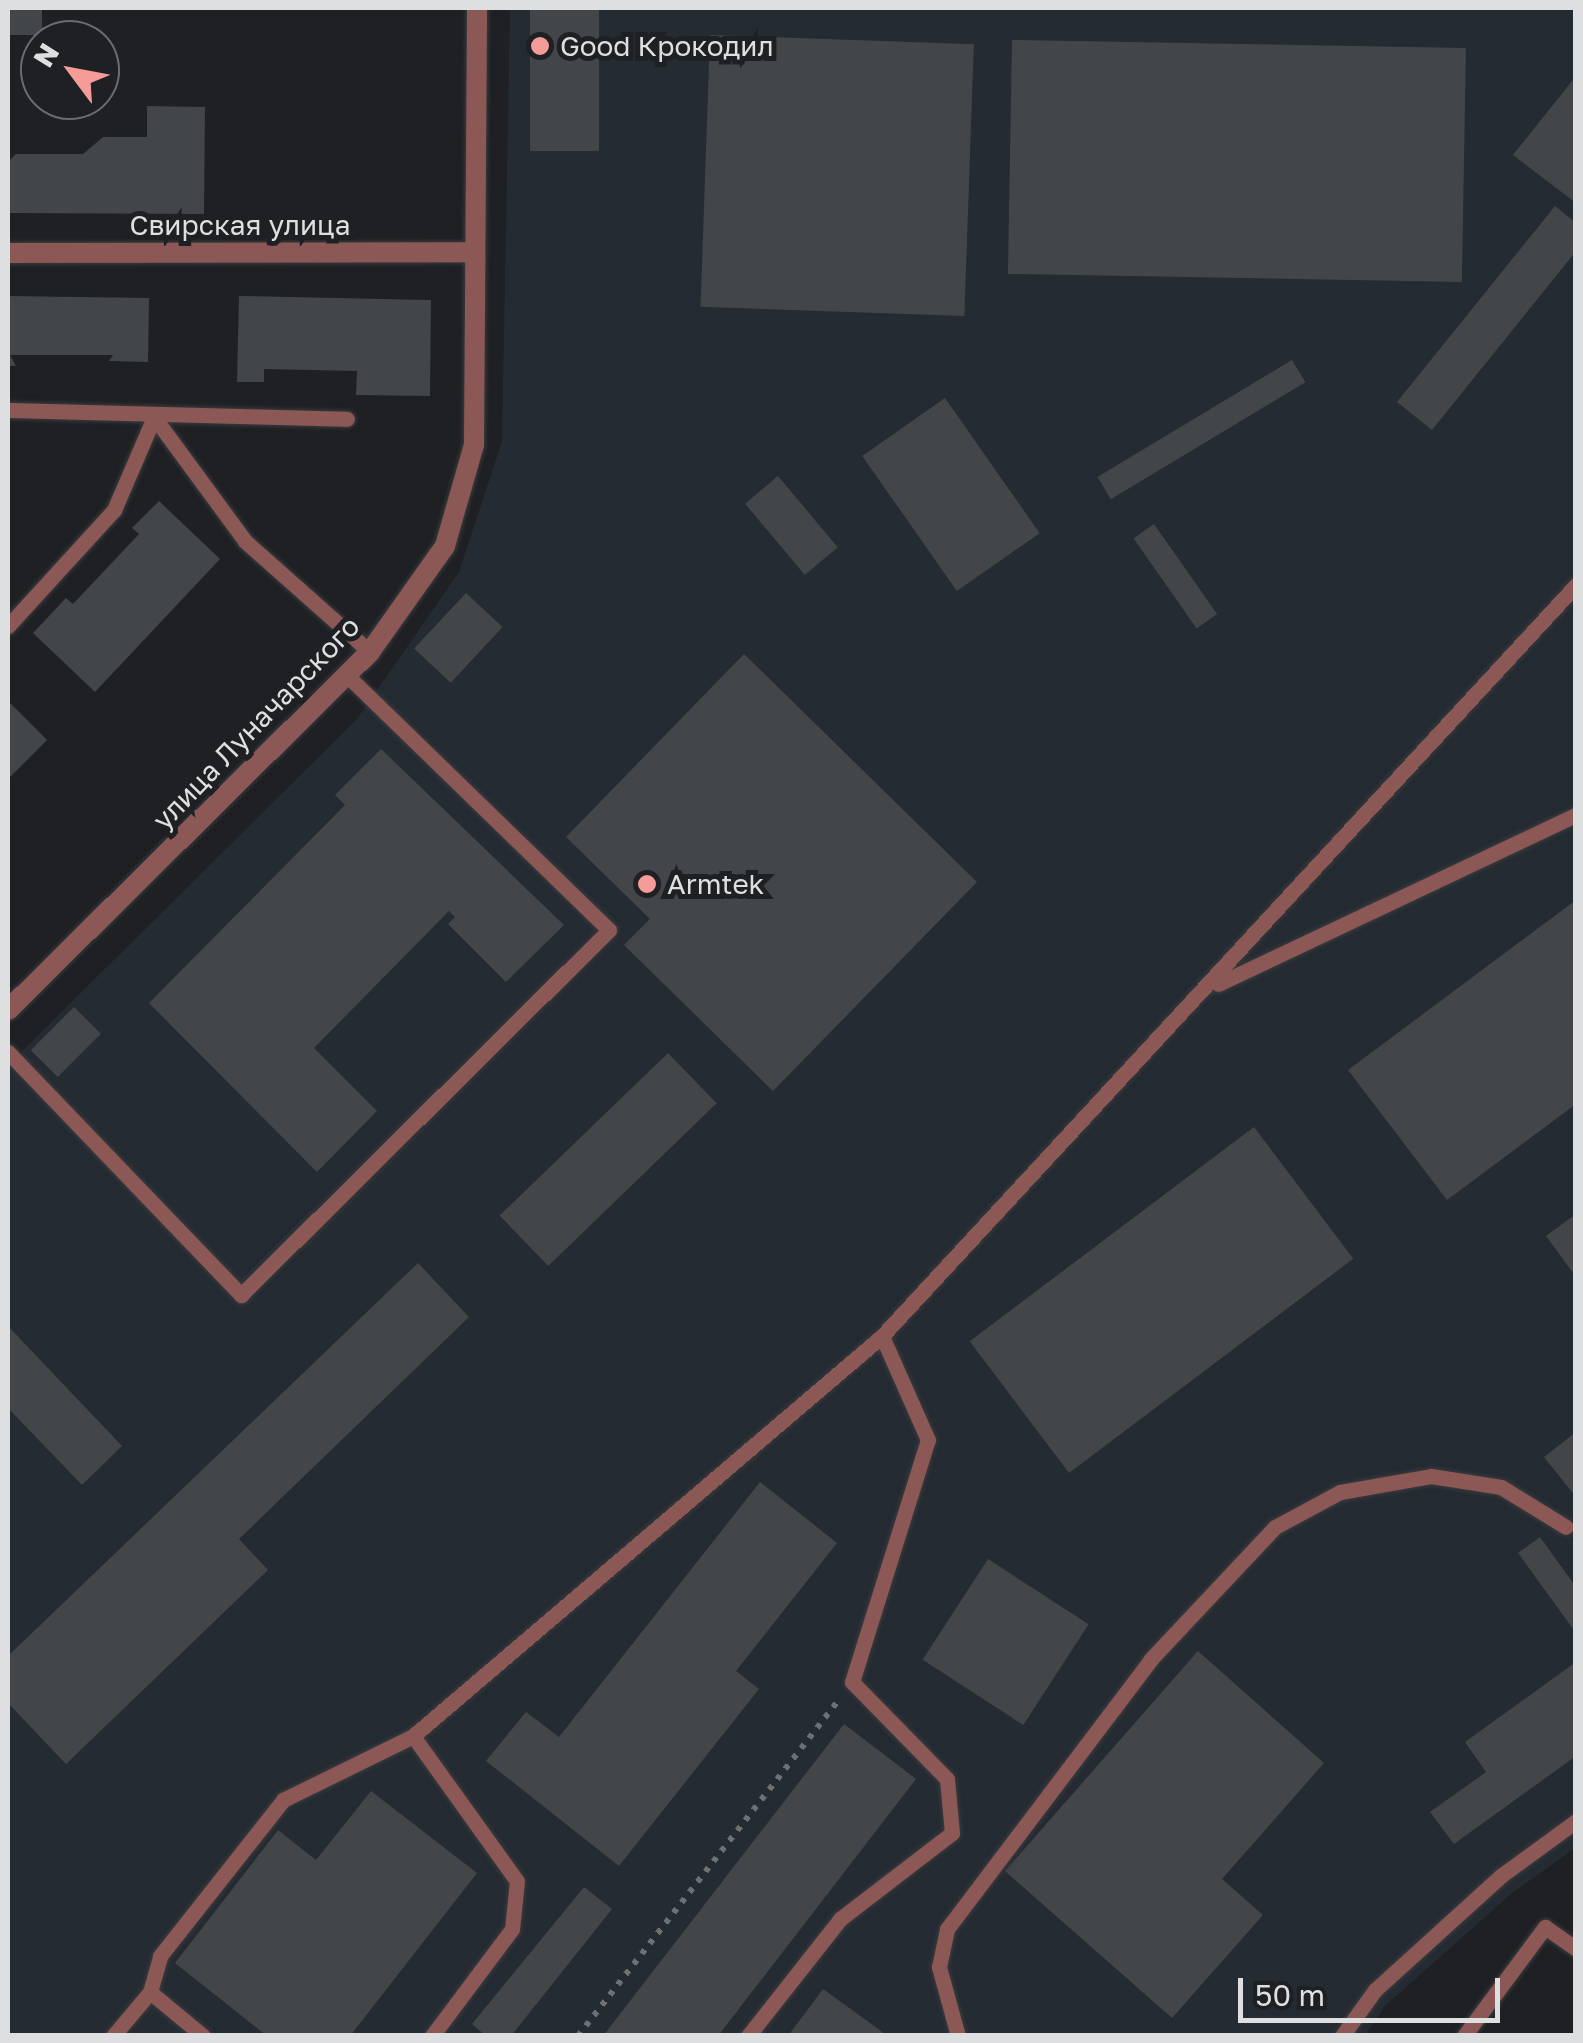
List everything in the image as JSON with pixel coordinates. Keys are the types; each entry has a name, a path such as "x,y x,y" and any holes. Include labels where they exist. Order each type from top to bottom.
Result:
{"street":[{"name":"улица Луначарского","path":"8,1010 348,676 370,652 445,546 474,445 477,8"},
{"name":"Свирская улица","path":"8,253 474,252"}],"lane":[{"path":"8,410 67,407 154,417 347,419"},
{"path":"154,417 245,541 370,652"},
{"path":"8,626 114,510 154,417"},
{"path":"112,2036 150,1992 160,1956 283,1800 414,1736 882,1336 1210,988 1576,585"},
{"path":"8,1052 241,1294 609,930 348,676"},
{"path":"1210,988 1576,815"},
{"path":"748,2036 840,1920 952,1833 947,1779 852,1682 928,1440 882,1336"},
{"path":"958,2036 940,1967 947,1929 1150,1659 1275,1527 1340,1492 1431,1476 1501,1488 1566,1527"},
{"path":"414,1736 516,1882 512,1928 432,2036"},
{"path":"1342,2036 1375,1990 1502,1875 1576,1821"},
{"path":"1464,2036 1546,1926 1576,1949"},
{"path":"150,1992 203,2036"}],"path":[{"path":"578,2036 852,1682"}],"shaded area":[{"path":"510,8 1575,8 1575,1848 1511,1894 1387,2004 1365,2035 8,2036 8,1065 357,719 459,572 502,441"}],"building":[{"path":"8,8 42,8 42,20 20,20 20,35 8,35"},
{"path":"530,8 599,8 599,151 530,151"},
{"path":"710,35 974,44 964,316 701,307"},
{"path":"1012,40 1466,48 1462,282 1008,274"},
{"path":"1576,76 1576,203 1513,155"},
{"path":"147,106 205,107 204,214 8,213 8,162 16,154 83,154 103,137 147,137"},
{"path":"1555,206 1576,223 1576,251 1432,430 1397,402"},
{"path":"8,296 149,298 148,362 109,361 113,355 10,355 16,366 8,366"},
{"path":"239,296 431,300 430,396 356,395 357,371 264,369 264,382 237,382"},
{"path":"1292,360 1305,382 1111,499 1097,477"},
{"path":"945,398 1040,533 957,591 862,456"},
{"path":"778,476 838,547 805,575 745,504"},
{"path":"159,501 220,559 95,692 33,633 66,598 73,604 139,534 132,528"},
{"path":"1154,524 1217,614 1197,628 1134,538"},
{"path":"466,593 503,627 451,683 414,649"},
{"path":"744,654 977,882 773,1091 624,945 650,919 566,837"},
{"path":"8,701 47,740 8,779"},
{"path":"381,749 564,925 506,982 448,924 455,917 449,911 314,1048 377,1111 317,1172 149,1003 345,805 335,795"},
{"path":"1576,900 1576,1104 1447,1200 1348,1070"},
{"path":"74,1007 101,1034 58,1077 31,1050"},
{"path":"668,1053 717,1103 548,1266 500,1216"},
{"path":"1254,1127 1353,1259 1069,1473 970,1341"},
{"path":"1576,1214 1576,1277 1546,1236"},
{"path":"418,1263 469,1317 239,1539 268,1570 66,1764 8,1703 8,1656"},
{"path":"8,1326 122,1446 82,1485 8,1408"},
{"path":"1576,1432 1576,1497 1544,1457"},
{"path":"760,1482 837,1543 736,1671 759,1689 619,1866 486,1761 526,1712 559,1737"},
{"path":"1540,1537 1576,1587 1576,1633 1518,1553"},
{"path":"988,1559 1089,1624 1023,1725 923,1660"},
{"path":"1198,1651 1324,1763 1222,1879 1263,1915 1172,2018 1005,1871"},
{"path":"1576,1662 1576,1756 1454,1844 1430,1812 1486,1772 1465,1742"},
{"path":"844,1724 916,1779 718,2036 603,2036"},
{"path":"371,1791 477,1873 350,2036 267,2036 175,1963 278,1830 316,1860"},
{"path":"584,1887 612,1909 511,2036 486,2036 472,2024"},
{"path":"823,1989 888,2036 788,2036"}],"place":[{"name":"Good Крокодил","path":"540,46"},
{"name":"Armtek","path":"647,884"}]}
